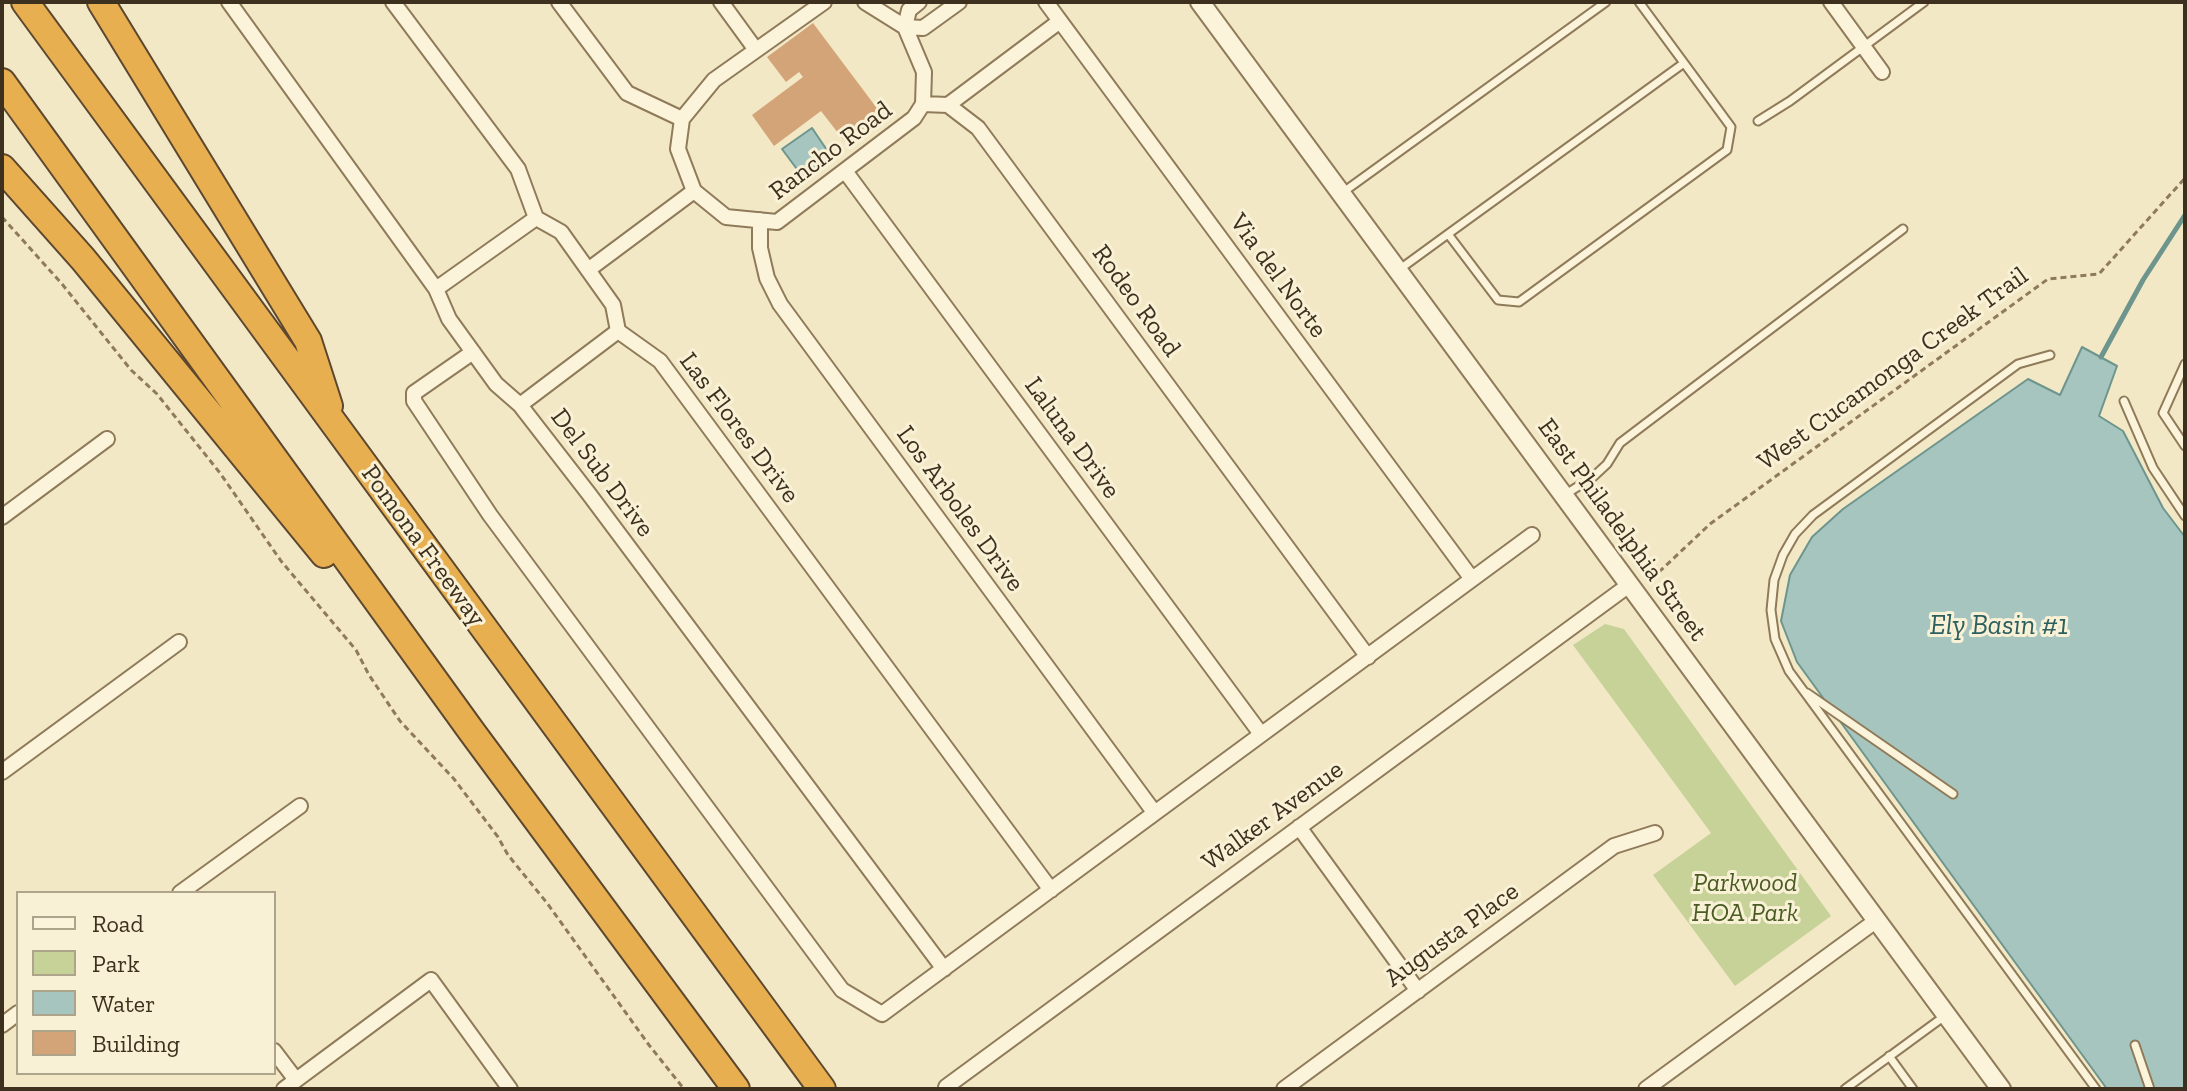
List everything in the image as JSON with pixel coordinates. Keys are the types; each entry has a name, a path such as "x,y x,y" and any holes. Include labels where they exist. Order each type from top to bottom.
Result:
{"highway":[{"name":"Pomona Freeway","path":"25,2 822,1089"},
{"path":"101,2 308,341 336,429"},
{"path":"2,82 472,732 736,1089"},
{"path":"2,168 83,259 189,392 472,732"}],"street":[{"name":"Del Sub Drive","path":"229,2 436,289 449,319 496,384 520,405 944,969"},
{"path":"393,2 518,169 536,218 561,232 613,305 618,331 520,405"},
{"path":"559,2 627,93 682,119"},
{"path":"721,2 756,50"},
{"path":"588,270 694,191 678,149 682,119 714,80 824,2"},
{"path":"865,2 905,27 923,28 959,2"},
{"path":"919,2 909,10 905,27 924,72 923,104 948,105 1060,21"},
{"name":"Via del Norte","path":"1046,2 1472,579"},
{"name":"East Philadelphia Street","path":"1200,2 2001,1089"},
{"path":"1831,2 1882,72"},
{"name":"Rancho Road","path":"694,191 726,217 777,222 914,118 923,104"},
{"name":"Rodeo Road","path":"948,105 978,128 1368,657"},
{"name":"Laluna Drive","path":"845,171 1261,734"},
{"path":"436,289 536,218"},
{"name":"Los Arboles Drive","path":"760,220 760,248 767,278 780,304 1154,812"},
{"name":"Las Flores Drive","path":"618,331 660,361 1051,890"},
{"path":"473,352 414,393 414,401 490,515 842,990 869,1009 882,1014 1532,535"},
{"path":"2,517 107,439"},
{"name":"Walker Avenue","path":"946,1087 1629,585"},
{"path":"3,771 179,642"},
{"path":"183,891 300,806"},
{"path":"1299,827 1418,991"},
{"name":"Augusta Place","path":"1284,1089 1614,846 1655,833"},
{"path":"1646,1089 1877,920"},
{"path":"276,1055 290,1085 431,980 510,1089"}],"lane":[{"path":"1341,193 1606,2"},
{"path":"1448,234 1498,300 1519,302 1727,150 1731,127 1639,2"},
{"path":"1758,121 1924,2"},
{"path":"1398,270 1684,63"},
{"path":"1564,496 1607,464 1620,443 1903,229"},
{"path":"2050,355 2018,364 1813,515 1795,534 1783,555 1774,580 1771,610 1775,639 1789,671 2096,1089"},
{"path":"2185,364 2163,413 2185,446"},
{"path":"2124,401 2153,468 2182,513 2185,525"},
{"path":"1802,690 1953,794"},
{"path":"1845,1089 1946,1014"},
{"path":"2135,1045 2150,1089"},
{"path":"1889,1056 1913,1089"}],"path":[{"name":"West Cucamonga Creek Trail","path":"1659,572 1710,524 2048,279 2099,274 2185,178"},
{"path":"2,217 62,284 131,370 157,394 220,473 281,561 356,650 400,721 454,779 684,1089"}],"green space":[{"name":"Parkwood HOA Park","path":"1605,624 1624,629 1831,916 1735,986 1653,875 1711,833 1573,645"}],"water":[{"path":"812,128 831,156 802,176 782,149"},
{"name":"Ely Basin #1","path":"2082,347 2117,366 2099,416 2123,431 2163,508 2185,537 2185,1089 2107,1089 1797,662 1781,621 1790,575 1812,537 1843,509 2028,379 2060,395"}],"building":[{"path":"813,23 882,115 845,142 821,111 774,146 752,115 803,77 799,72 786,82 767,57"}],"waterway":[{"path":"2101,357 2143,280 2185,215"}]}
